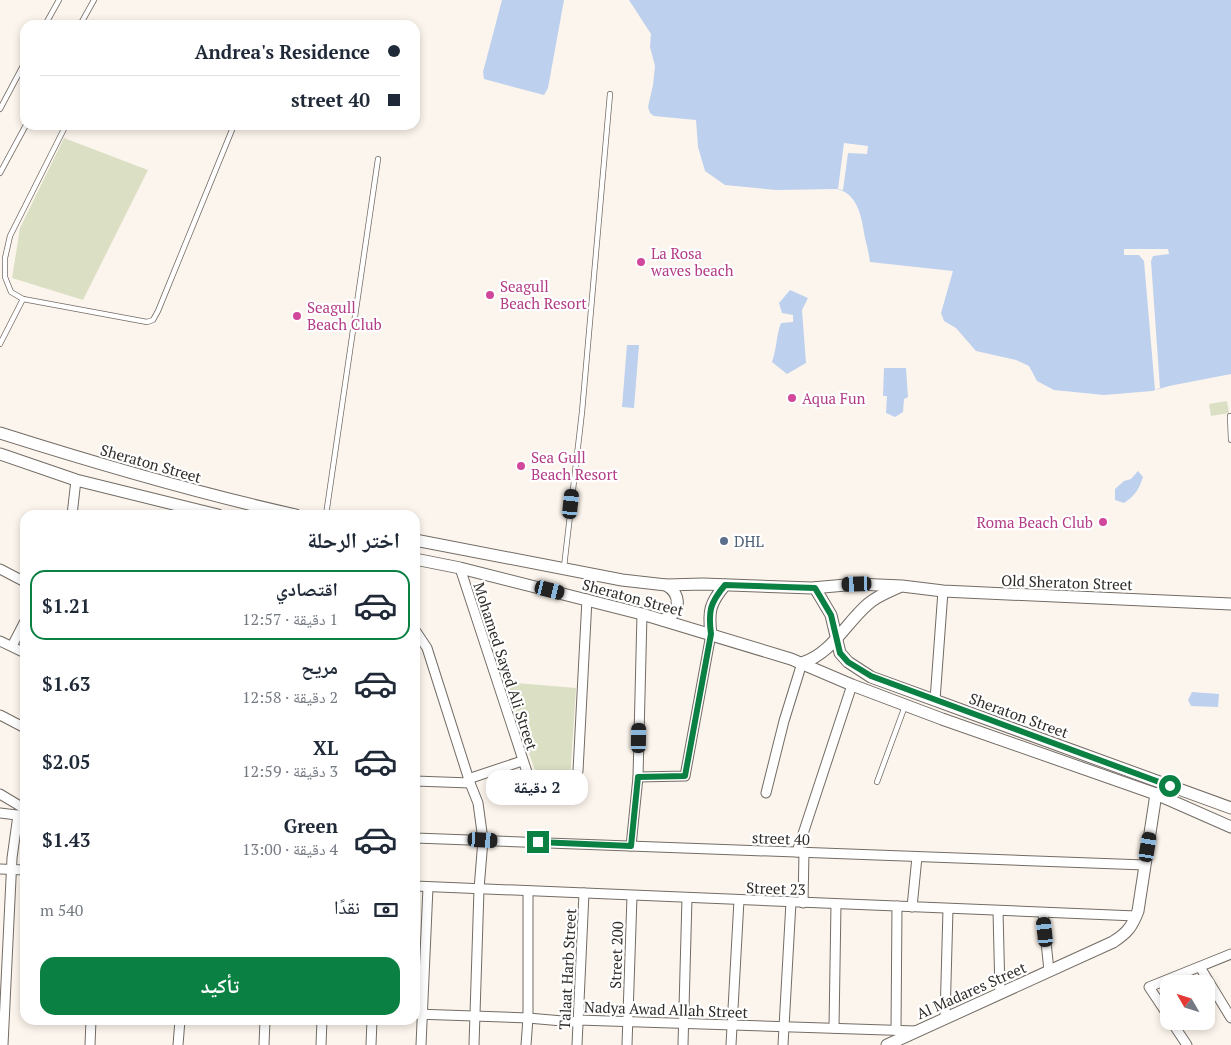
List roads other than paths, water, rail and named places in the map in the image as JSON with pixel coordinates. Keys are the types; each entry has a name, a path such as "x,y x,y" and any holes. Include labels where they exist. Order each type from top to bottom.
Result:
{"street":[{"name":"Sheraton Street","path":"0,433 164,483 273,510"},
{"path":"0,454 76,480 198,510"},
{"path":"73,510 76,480"},
{"name":"Sheraton Street","path":"420,541 622,580 666,585 815,588 857,584 902,586"},
{"name":"Sheraton Street","path":"420,560 587,599 711,634 802,663 905,705 1156,794 1231,827"},
{"name":"Mohamed Sayed Ali Street","path":"460,568 522,760 534,782 550,788 562,787 571,780 578,770 587,599"},
{"path":"0,569 20,579"},
{"path":"663,620 674,614 678,604 675,592 666,585"},
{"path":"638,777 685,776 711,634 709,610 725,585"},
{"path":"766,793 784,721 802,663 820,655 830,647 870,602 882,594 902,586"},
{"name":"Old Sheraton Street","path":"902,586 943,591 1231,604"},
{"name":"Sheraton Street","path":"815,588 831,615 840,653 848,662 871,676 1231,808"},
{"path":"935,700 943,591"},
{"path":"631,846 638,777 642,614"},
{"path":"12,646 20,631"},
{"path":"420,638 427,648 478,804 483,840 479,889 474,1045"},
{"path":"0,641 20,650"},
{"path":"803,902 800,852 852,685"},
{"path":"0,715 20,725"},
{"path":"420,781 469,781 522,760"},
{"path":"0,794 20,811"},
{"name":"Al Madares Street","path":"887,1045 1124,935 1136,916 1156,794"},
{"path":"0,813 20,813"},
{"path":"3,1045 3,996 12,870 20,829"},
{"name":"street 40","path":"420,838 1145,865"},
{"path":"912,907 917,857"},
{"path":"0,869 20,870"},
{"name":"Street 23","path":"420,886 1136,916"},
{"path":"420,1000 428,887"},
{"path":"526,1045 528,1018 528,891"},
{"name":"Talaat Harb Street","path":"578,1045 584,894"},
{"name":"Street 200","path":"627,1045 632,896"},
{"path":"683,1045 687,898"},
{"path":"731,1045 739,900"},
{"path":"783,1045 791,902"},
{"path":"834,1028 836,904"},
{"path":"896,1030 897,906"},
{"path":"945,1018 948,909"},
{"path":"998,911 1000,993"},
{"path":"1043,912 1049,971"},
{"path":"1178,975 1231,954"},
{"path":"1200,966 1231,1018"},
{"path":"1160,982 1148,987 1160,1004"},
{"name":"Nadya Awad Allah Street","path":"420,1014 528,1018 574,1022 578,1020 918,1031"},
{"path":"90,1045 91,1025"},
{"path":"178,1045 180,1025"},
{"path":"264,1045 265,1025"},
{"path":"321,1045 322,1025"},
{"path":"371,1045 372,1025"},
{"path":"420,1025 421,1045"},
{"path":"1177,1030 1187,1045"}],"lane":[{"path":"48,20 58,0"},
{"path":"83,20 94,0"},
{"path":"0,109 20,71"},
{"path":"564,568 582,412 610,94"},
{"path":"0,173 23,130"},
{"path":"63,130 10,236 4,258 5,277 11,292 23,299 141,321 153,320 158,311 232,130"},
{"path":"327,510 378,159"},
{"path":"0,344 23,299"},
{"path":"1230,416 1231,440"},
{"path":"877,782 905,705"}],"water":[{"path":"502,0 564,0 548,88 544,95 484,79 483,72"},
{"path":"629,0 1231,0 1231,374 1152,391 1104,395 1054,390 1037,381 1029,366 1016,360 976,351 956,328 944,321 941,313 953,271 870,262 858,209 855,202 844,192 837,189 776,190 725,185 705,171 698,147 696,120 654,116 650,113 648,107 655,66 650,47 651,34"},
{"path":"790,290 808,298 802,310 806,363 787,374 772,362 781,323 793,322 793,315 782,313 779,303"},
{"path":"627,345 639,345 634,408 622,407"},
{"path":"884,368 906,368 908,397 904,399 903,412 895,417 886,413 887,396 883,396"},
{"path":"1138,471 1143,477 1134,495 1124,503 1115,500 1115,489 1124,481 1131,479"},
{"path":"1192,692 1219,694 1218,707 1191,706 1188,700"}],"place":[{"name":"La Rosa waves beach","path":"641,262"},
{"name":"Seagull Beach Resort","path":"490,295"},
{"name":"Seagull Beach Club","path":"297,316"},
{"name":"Aqua Fun","path":"792,398"},
{"name":"Sea Gull Beach Resort","path":"521,466"},
{"name":"Roma Beach Club","path":"1103,522"},
{"name":"DHL","path":"724,541"}]}
